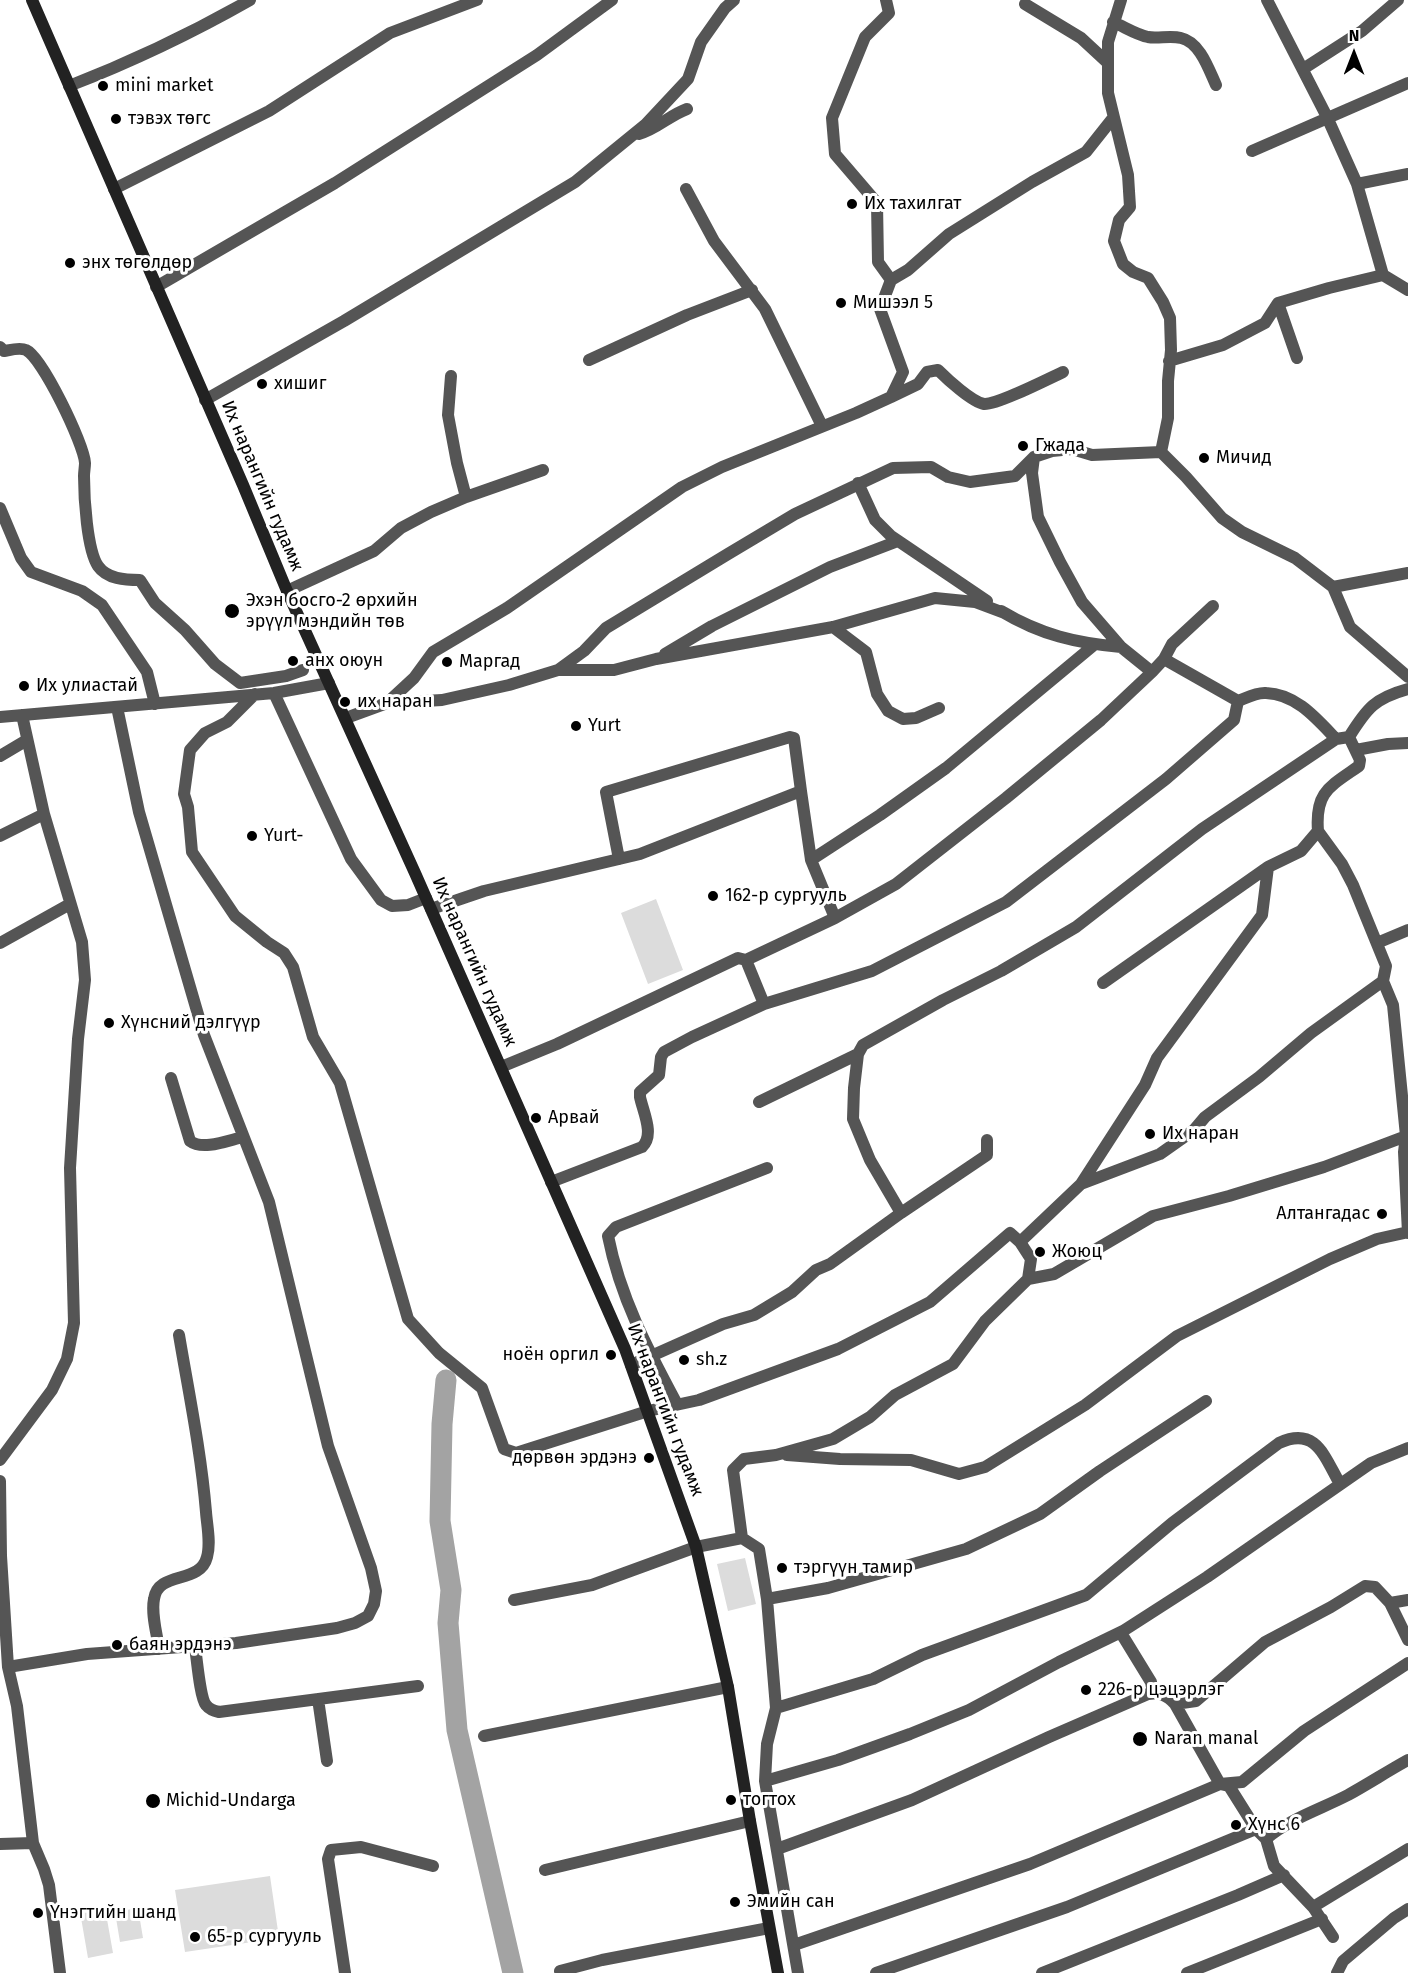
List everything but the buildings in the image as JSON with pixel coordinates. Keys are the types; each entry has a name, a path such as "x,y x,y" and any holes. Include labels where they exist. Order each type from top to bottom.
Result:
{"main road":[{"name":"Их нарангийн гудамж","path":"32,0 243,485 286,591 429,903 631,1365 696,1547 728,1687 778,1973"}],"street":[{"path":"69,86 109,71 250,0"},
{"path":"114,189 269,111 390,33 477,0"},
{"path":"156,287 335,183 537,55 612,0"},
{"path":"205,400 344,321 575,182 645,125 688,79 701,42 725,8 734,0"},
{"path":"886,0 889,13 865,37 832,118 836,154 877,203 878,262 891,280"},
{"path":"1121,0 1108,42 1108,93 1128,175 1130,207 1119,220 1114,241 1123,264 1133,272 1149,278 1170,318 1168,418 1161,452"},
{"path":"1268,0 1327,117 1357,184 1383,275 1408,290"},
{"path":"1303,69 1362,31 1398,0"},
{"path":"1025,4 1081,38 1107,63"},
{"path":"1113,22 1131,32 1149,37 1184,38 1206,63 1216,86"},
{"path":"1252,152 1408,83"},
{"path":"632,136 650,131 687,109"},
{"path":"891,397 903,372 880,309 891,280 908,270 949,234 1032,182 1086,152 1113,118"},
{"path":"1357,184 1408,174"},
{"path":"686,189 714,241 765,309 822,426"},
{"path":"1169,361 1223,345 1265,323 1278,303 1383,275"},
{"path":"589,360 687,315 752,290"},
{"path":"1278,303 1297,358"},
{"path":"0,347 4,351 27,350 37,360 74,429 85,462 84,485 92,556 100,569 120,580 140,580 155,603 185,630 215,664 240,683 286,676 303,670"},
{"path":"387,703 414,678 434,652 507,608 682,487 722,467 891,397 918,384 927,372 938,370 971,397 984,404 997,401 1063,372"},
{"path":"451,376 448,415 456,463 466,497"},
{"path":"558,670 584,651 606,628 795,514 858,483 893,468 931,467 948,477 970,482 1015,476 1034,457 1052,451 1072,449 1092,454 1161,452 1222,518 1242,532 1295,558 1333,587 1350,627 1408,677"},
{"path":"1034,457 1032,473 1038,517 1060,562 1082,602 1121,647 1152,672"},
{"path":"286,591 374,551 401,528 431,512 543,470"},
{"path":"858,483 875,520 898,541 962,586 1007,614 1044,633 1094,645 1121,647"},
{"path":"0,508 21,558 31,572 82,591 102,605 147,672 155,705"},
{"path":"656,659 712,626 830,567 898,541"},
{"path":"1333,587 1408,573"},
{"path":"346,718 387,703 442,700 509,685 558,670 614,670 656,659 833,627 935,598 975,602 1007,614"},
{"path":"501,1067 557,1044 738,958 746,960 835,918 896,884 1092,727 1152,672 1164,659 1172,644 1213,606"},
{"path":"833,627 866,652 878,694 888,711 903,719 916,718 939,708"},
{"path":"811,860 946,768 1094,645"},
{"path":"1164,659 1238,701 1264,692 1293,699 1312,714 1336,739"},
{"path":"0,717 274,693 329,683"},
{"path":"900,1213 870,1160 853,1119 858,1054 863,1045 943,1000 1001,972 1076,927 1202,829 1336,739 1349,737 1365,711 1386,695 1408,689"},
{"path":"274,693 351,859 381,900 392,906 429,903 640,854 801,791"},
{"path":"255,694 227,722 205,733 190,750 184,794 188,807 192,852 235,916 284,953 293,967 312,1037 340,1083 408,1319 439,1353 482,1388 504,1449 516,1453 648,1411 699,1400 838,1349 930,1302 1010,1233 1020,1242 1031,1259 1028,1279"},
{"path":"551,1182 642,1147 649,1136 639,1097 640,1092 659,1075 661,1057 664,1052 692,1036 764,1004 872,970 1006,902 1175,771 1234,720 1238,701"},
{"path":"8,1667 87,1654 236,1643 337,1628 356,1623 368,1616 374,1604 376,1591 371,1568 328,1446 269,1202 201,1024 139,812 117,707"},
{"path":"0,1460 52,1390 67,1359 74,1323 70,1168 78,1039 85,980 82,942 44,814 22,715"},
{"path":"620,859 606,792 790,737 796,740 811,860 835,918"},
{"path":"776,1455 911,1460 959,1474 978,1470 1085,1405 1177,1336 1329,1259 1377,1239 1408,1233 1406,1136 1393,1005 1383,981 1386,966 1342,864 1318,831 1317,813 1320,799 1332,785 1359,766 1360,760 1349,737"},
{"path":"0,756 27,740"},
{"path":"1356,750 1408,743"},
{"path":"0,836 44,814"},
{"path":"1102,983 1268,867 1301,851 1318,831"},
{"path":"1020,1242 1081,1184 1145,1085 1156,1058 1262,915 1268,867"},
{"path":"0,943 70,904"},
{"path":"1377,943 1408,930"},
{"path":"746,960 764,1004"},
{"path":"1081,1184 1160,1154 1194,1130 1205,1117 1311,1034 1383,981"},
{"path":"759,1102 858,1054"},
{"path":"171,1078 190,1141 194,1144 210,1144 243,1137"},
{"path":"742,1538 734,1470 744,1459 776,1455 833,1439 870,1417 895,1395 953,1364 985,1321 1028,1279 1054,1274 1153,1216 1324,1167 1406,1136"},
{"path":"631,1365 723,1324 754,1315 792,1292 816,1270 830,1264 900,1213 987,1155 987,1140"},
{"path":"677,1404 626,1302 608,1236 616,1227 767,1168"},
{"path":"607,1310 626,1302"},
{"path":"159,1649 153,1601 156,1590 167,1582 197,1572 204,1567 209,1543 203,1478 179,1335"},
{"path":"767,1599 828,1588 966,1549 1040,1514 1206,1401"},
{"path":"776,1708 873,1679 922,1655 1086,1595 1172,1523 1279,1443 1290,1438 1302,1437 1313,1442 1321,1450 1340,1484"},
{"path":"765,1781 838,1760 969,1710 1059,1662 1120,1633 1207,1577 1371,1463 1408,1448"},
{"path":"0,1481 8,1667 17,1706 33,1843 49,1885 60,1973"},
{"path":"514,1600 592,1585 696,1547 742,1538 759,1549 767,1599 776,1708 767,1744 765,1781 798,1973"},
{"path":"1175,1704 1196,1701 1265,1642 1365,1586 1375,1587 1390,1603 1408,1640"},
{"path":"1390,1603 1408,1600"},
{"path":"1120,1633 1151,1682 1153,1693"},
{"path":"195,1647 203,1700 214,1711 417,1686"},
{"path":"794,1945 1030,1864 1220,1784 1242,1782 1304,1731 1408,1662"},
{"path":"484,1736 728,1687"},
{"path":"777,1849 912,1800 1068,1728 1153,1693 1159,1693 1170,1698 1175,1704 1220,1784 1229,1786 1256,1828 1266,1839 1274,1866 1312,1906 1334,1937"},
{"path":"318,1699 327,1761"},
{"path":"1266,1839 1274,1832 1348,1795 1408,1760"},
{"path":"545,1870 750,1821"},
{"path":"876,1973 1067,1906 1256,1828"},
{"path":"0,1844 33,1843"},
{"path":"345,1973 328,1859 332,1850 361,1847 433,1866"},
{"path":"1312,1906 1408,1849"},
{"path":"1042,1973 1284,1875"},
{"path":"1337,1973 1343,1961 1408,1909"},
{"path":"1187,1973 1322,1919"},
{"path":"560,1971 602,1960 769,1928"}],"shaded area":[{"path":"656,899 683,970 648,984 621,913"},
{"path":"745,1558 756,1604 728,1611 717,1564"},
{"path":"270,1876 279,1938 185,1952 175,1890"},
{"path":"105,1908 113,1953 88,1958 80,1912"},
{"path":"138,1908 143,1938 120,1942 115,1912"}],"waterway":[{"path":"446,1380 442,1424 440,1521 451,1590 448,1623 457,1730 513,1973"}],"place":[{"name":"mini market","path":"103,86"},
{"name":"тэвэх төгс","path":"116,119"},
{"name":"Их тахилгат","path":"852,204"},
{"name":"энх төгөлдөр","path":"70,263"},
{"name":"Мишээл 5","path":"841,303"},
{"name":"хишиг","path":"262,384"},
{"name":"Гжада","path":"1023,446"},
{"name":"Мичид","path":"1204,458"},
{"name":"Эхэн босго-2 өрхийн эрүүл мэндийн төв","path":"232,611"},
{"name":"анх оюун","path":"293,661"},
{"name":"Маргад","path":"447,662"},
{"name":"Их улиастай","path":"24,686"},
{"name":"их наран","path":"345,702"},
{"name":"Yurt","path":"576,726"},
{"name":"Yurt-","path":"252,836"},
{"name":"162-р сургууль","path":"713,896"},
{"name":"Хүнсний дэлгүүр","path":"109,1023"},
{"name":"Арвай","path":"536,1118"},
{"name":"Их наран","path":"1150,1134"},
{"name":"Алтангадас","path":"1382,1214"},
{"name":"Жоюц","path":"1040,1252"},
{"name":"ноён оргил","path":"611,1355"},
{"name":"sh.z","path":"684,1360"},
{"name":"дөрвөн эрдэнэ","path":"649,1458"},
{"name":"тэргүүн тамир","path":"782,1568"},
{"name":"баян эрдэнэ","path":"117,1645"},
{"name":"226-р цэцэрлэг","path":"1086,1690"},
{"name":"Naran manal","path":"1140,1739"},
{"name":"тогтох","path":"731,1800"},
{"name":"Michid-Undarga","path":"153,1801"},
{"name":"Хүнс 6","path":"1236,1825"},
{"name":"Эмийн сан","path":"735,1902"},
{"name":"Үнэгтийн шанд","path":"38,1913"},
{"name":"65-р сургууль","path":"195,1937"}]}
